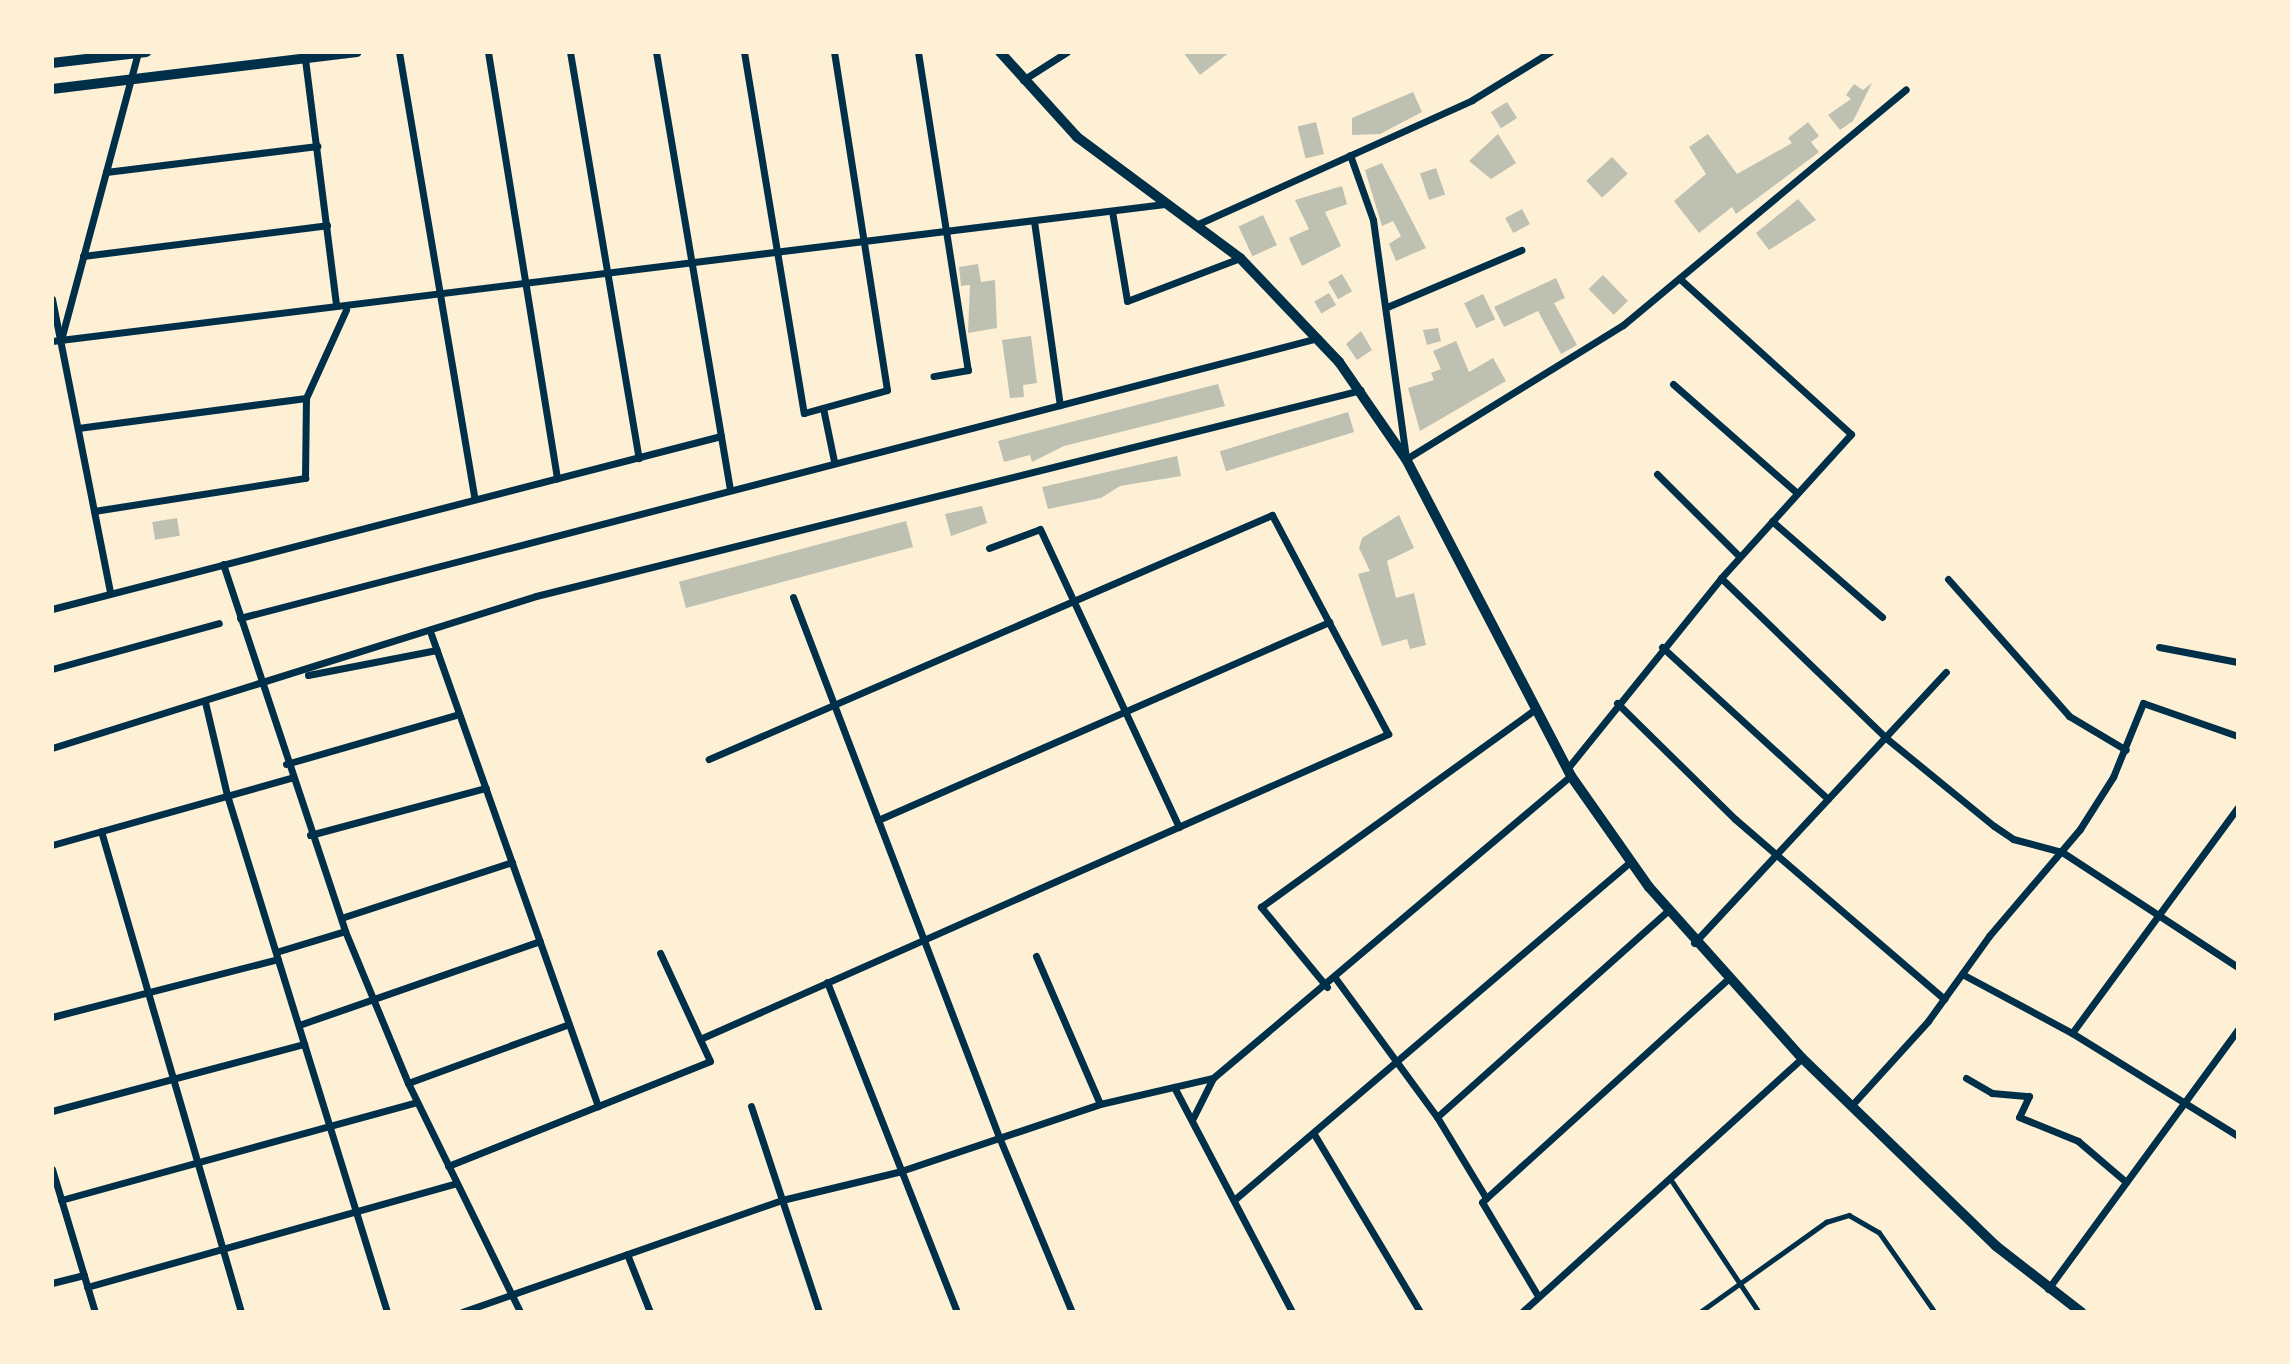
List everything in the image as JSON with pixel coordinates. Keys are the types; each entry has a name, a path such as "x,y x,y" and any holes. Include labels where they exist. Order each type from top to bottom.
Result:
{"street":[{"path":"52,89 357,52"},
{"path":"399,52 475,499"},
{"path":"488,52 557,478"},
{"path":"570,52 639,458"},
{"path":"656,52 730,489"},
{"path":"744,52 804,413 887,390 834,52"},
{"path":"918,52 968,370 934,376"},
{"path":"1000,52 1022,81 1077,137 1166,204 1198,224 1240,258 1318,338 1360,390 1406,459 1534,710 1569,772 1667,911 1727,980 1851,1106 2048,1289 2081,1311"},
{"path":"1022,81 1067,52"},
{"path":"1198,224 1472,100 1550,52"},
{"path":"52,64 80,56 141,53 130,81 83,256 57,340"},
{"path":"305,59 336,306"},
{"path":"1406,459 1623,326 1906,89"},
{"path":"106,172 317,146"},
{"path":"1350,155 1373,220 1406,459"},
{"path":"57,340 336,306 346,310 1166,204"},
{"path":"1112,211 1127,301 1240,258"},
{"path":"1034,221 1059,405"},
{"path":"83,256 327,225"},
{"path":"1387,307 1521,250"},
{"path":"1192,1120 1213,1078 1327,987 1569,772 1617,703 1662,647 1851,434 1680,279"},
{"path":"52,299 57,340 78,428 110,593"},
{"path":"94,511 305,478 306,398 346,310"},
{"path":"240,618 834,461 1318,338"},
{"path":"1673,384 1797,493"},
{"path":"52,748 431,634 536,596 1360,390"},
{"path":"78,428 306,398"},
{"path":"823,408 834,461"},
{"path":"52,610 721,436"},
{"path":"1657,474 1740,557"},
{"path":"700,1039 1388,734 1272,515 709,759"},
{"path":"1772,521 1882,617"},
{"path":"989,548 1040,529 1179,827"},
{"path":"223,564 286,764 345,931 408,1083 520,1311"},
{"path":"1721,578 1886,738 2013,839 2062,852 2238,967"},
{"path":"1948,579 2069,716 2126,750"},
{"path":"793,597 999,1137 1072,1311"},
{"path":"878,820 1329,622"},
{"path":"52,669 219,623"},
{"path":"431,634 598,1106"},
{"path":"1662,647 1828,799"},
{"path":"2159,647 2238,662"},
{"path":"263,684 437,650"},
{"path":"1694,943 1947,672"},
{"path":"205,702 227,795 387,1311"},
{"path":"1617,703 1777,854 1944,999"},
{"path":"1851,1106 1944,999 2062,852 2126,750 2143,703 2238,736"},
{"path":"1327,987 1261,907 1534,710"},
{"path":"286,764 460,714"},
{"path":"52,845 291,778"},
{"path":"310,835 486,788"},
{"path":"2072,1033 2238,807"},
{"path":"101,831 170,1079 241,1311"},
{"path":"341,918 512,862"},
{"path":"1234,1200 1400,1064 1630,862"},
{"path":"1437,1118 1667,911"},
{"path":"52,1017 146,995 277,956 345,931"},
{"path":"299,1026 540,941"},
{"path":"448,1166 710,1060 660,953"},
{"path":"1036,956 1100,1104"},
{"path":"1962,974 2072,1033 2238,1136"},
{"path":"1336,979 1437,1118 1486,1198"},
{"path":"1538,1296 1482,1202 1727,980"},
{"path":"827,982 898,1172 957,1311"},
{"path":"408,1083 569,1024"},
{"path":"2048,1289 2238,1029"},
{"path":"52,1111 304,1044"},
{"path":"1522,1311 1802,1058"},
{"path":"462,1311 782,1200 898,1172 1100,1104 1213,1078"},
{"path":"1966,1078 1992,1093 2029,1096 2019,1117 2078,1141 2126,1182"},
{"path":"1174,1087 1292,1311"},
{"path":"61,1199 417,1102"},
{"path":"751,1105 819,1311"},
{"path":"1314,1134 1420,1311"},
{"path":"52,1169 95,1311"},
{"path":"88,1287 456,1183"},
{"path":"627,1254 650,1311"},
{"path":"52,1283 84,1275"}],"lane":[{"path":"1670,1178 1759,1311"},
{"path":"1700,1311 1826,1222 1849,1215 1879,1232 1935,1311"}],"building":[{"path":"1183,52 1230,52 1200,75"},
{"path":"1872,83 1853,121 1840,130 1828,115 1851,99 1846,95 1854,84 1863,90"},
{"path":"1413,92 1422,112 1380,134 1352,135 1352,118"},
{"path":"1507,102 1517,118 1501,128 1491,112"},
{"path":"1316,122 1324,154 1306,159 1298,127"},
{"path":"1808,122 1819,136 1811,142 1819,152 1736,214 1732,207 1699,233 1674,201 1706,174 1689,147 1708,134 1737,174 1792,143 1788,138"},
{"path":"1498,134 1516,163 1491,179 1469,161"},
{"path":"1612,157 1628,174 1602,198 1586,181"},
{"path":"1382,163 1426,248 1396,261 1389,244 1401,236 1393,221 1382,226 1365,170"},
{"path":"1436,168 1445,194 1429,200 1420,174"},
{"path":"1342,186 1347,204 1325,212 1341,246 1302,266 1289,238 1309,229 1295,200"},
{"path":"1798,199 1816,220 1769,250 1756,233"},
{"path":"1522,209 1530,224 1513,233 1505,218"},
{"path":"1263,215 1277,245 1252,256 1239,226"},
{"path":"978,264 981,282 995,280 997,328 968,333 970,285 961,286 959,267"},
{"path":"1342,274 1352,291 1338,299 1328,282"},
{"path":"1603,275 1628,301 1614,315 1589,289"},
{"path":"1556,278 1565,298 1554,303 1577,345 1561,354 1538,311 1504,327 1494,307"},
{"path":"1329,293 1336,305 1321,314 1314,302"},
{"path":"1483,294 1495,319 1476,328 1464,303"},
{"path":"1438,328 1441,341 1427,345 1423,330"},
{"path":"1361,331 1372,350 1357,360 1346,344"},
{"path":"1031,336 1037,383 1023,385 1024,397 1010,398 1002,340"},
{"path":"1456,341 1469,372 1493,358 1506,381 1420,431 1408,388 1434,380 1431,373 1441,369 1433,351"},
{"path":"1218,384 1225,406 1064,446 1032,462 1030,455 1004,462 998,441"},
{"path":"1348,412 1354,432 1226,471 1220,451"},
{"path":"1177,456 1181,476 1120,486 1101,498 1048,509 1042,487"},
{"path":"982,506 987,523 951,536 945,514"},
{"path":"1399,515 1414,548 1387,561 1396,598 1414,593 1426,645 1410,649 1407,639 1382,646 1358,574 1370,571 1359,548 1362,538"},
{"path":"177,518 180,536 155,540 152,522"},
{"path":"906,521 913,547 686,608 679,582"}]}
